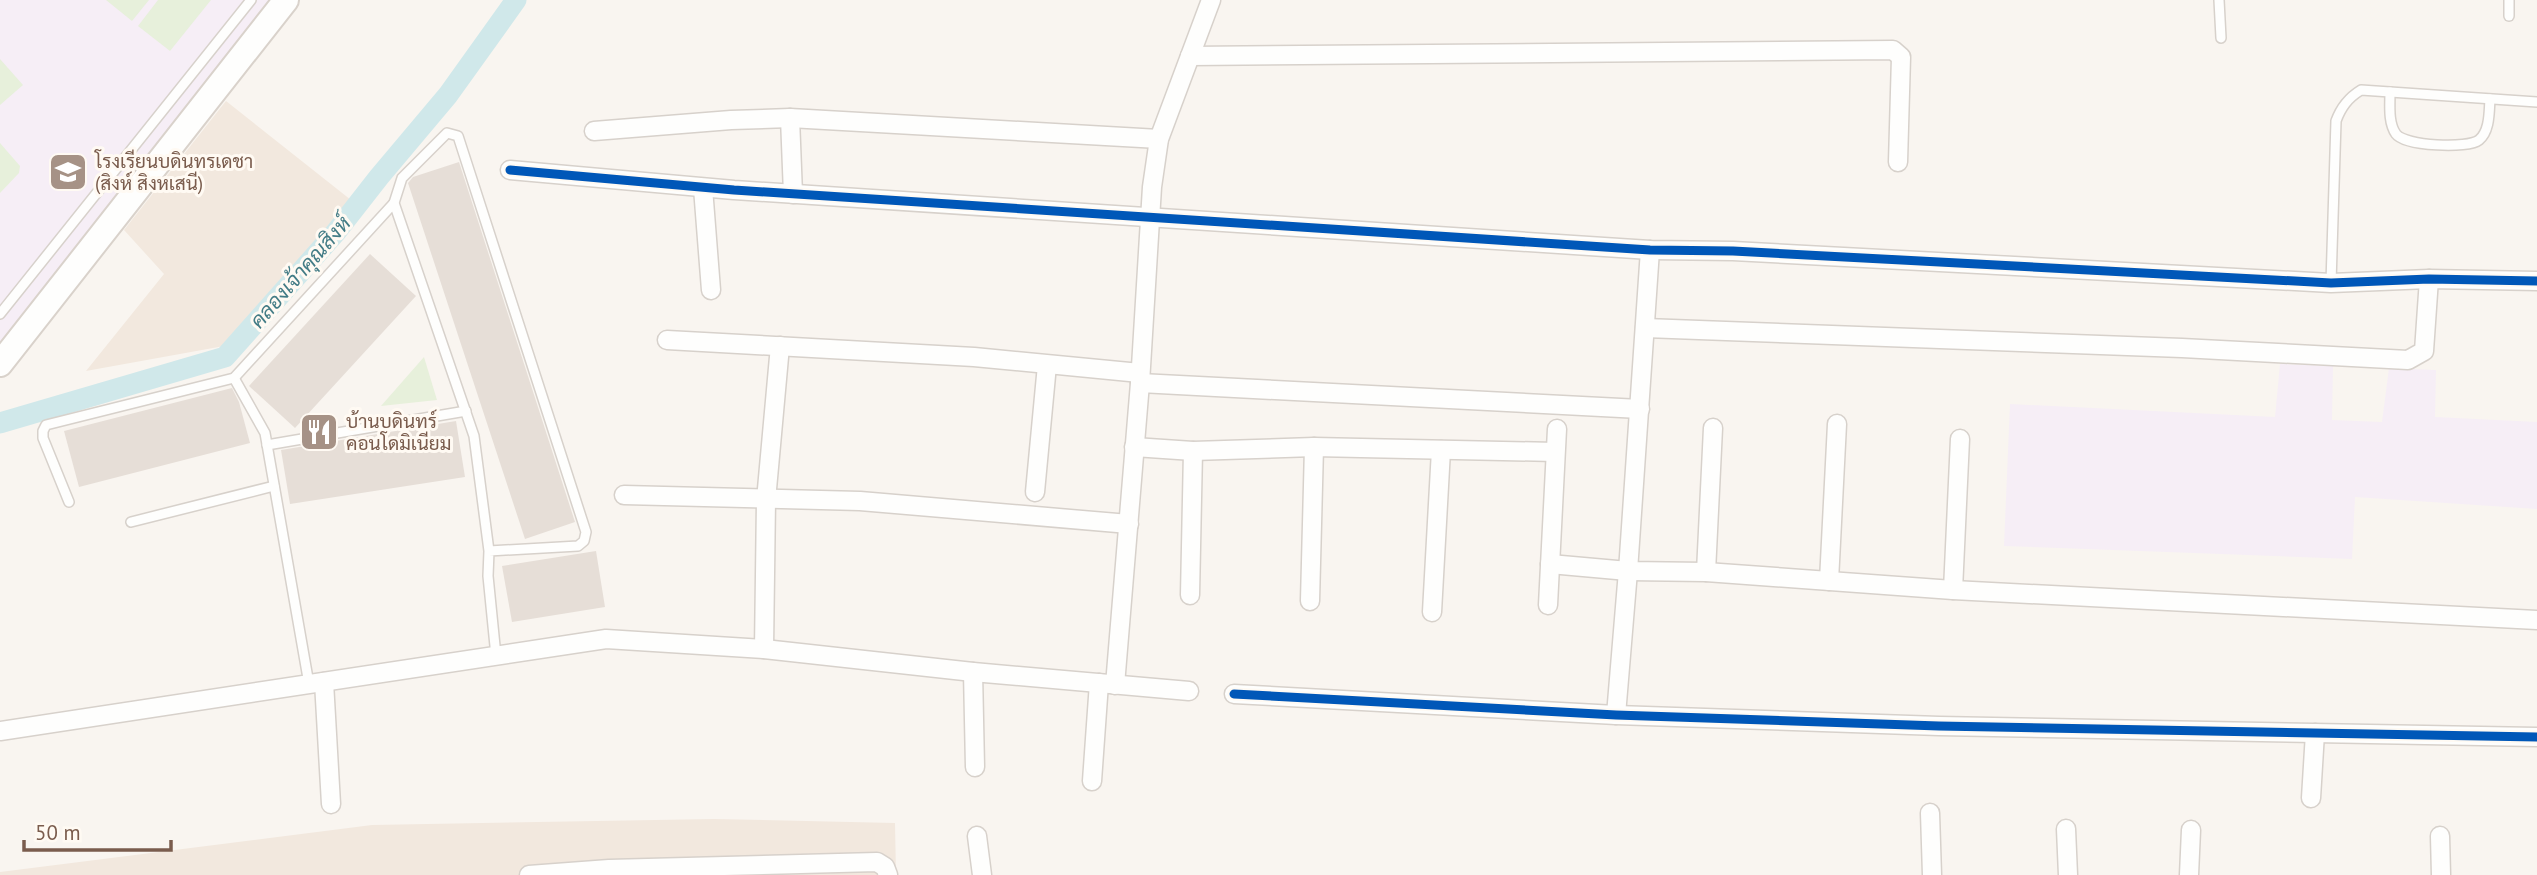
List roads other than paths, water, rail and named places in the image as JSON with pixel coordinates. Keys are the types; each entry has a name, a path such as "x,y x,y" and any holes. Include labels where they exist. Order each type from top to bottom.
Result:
{"street":[{"path":"0,364 286,0"},
{"path":"1092,781 1129,524 1152,187 1159,139 1211,0"},
{"path":"1190,56 1894,50 1901,57 1898,162"},
{"path":"594,131 790,118 1159,139"},
{"path":"790,118 793,194"},
{"path":"510,170 703,188 1650,250 1733,251 2331,283 2429,279 2537,282"},
{"path":"703,188 711,290"},
{"path":"1616,715 1650,250"},
{"path":"1645,328 2182,348 2409,360 2424,351 2429,279"},
{"path":"667,340 974,357 1140,378 1640,409"},
{"path":"764,649 766,500 780,346"},
{"path":"1035,492 1046,365"},
{"path":"1829,581 1837,424"},
{"path":"1706,572 1713,428"},
{"path":"1548,605 1557,429"},
{"path":"1953,590 1960,439"},
{"path":"1134,447 1193,451 1314,447 1555,452"},
{"path":"1310,601 1314,447"},
{"path":"1432,612 1441,450"},
{"path":"1189,595 1193,451"},
{"path":"624,495 860,501 1129,524"},
{"path":"1550,564 1953,590 2537,620"},
{"path":"0,732 607,639 764,649 974,672 1189,691"},
{"path":"974,672 975,767"},
{"path":"316,683 331,804"},
{"path":"1234,694 1616,715 1939,726 2537,737"},
{"path":"2311,798 2315,733"},
{"path":"1930,813 1932,875"},
{"path":"2066,828 2068,875"},
{"path":"2189,875 2191,830"},
{"path":"977,836 982,875"},
{"path":"2440,836 2441,875"},
{"path":"529,875 609,869 877,862 885,867 888,875"}],"lane":[{"path":"0,314 251,0"},
{"path":"2219,0 2221,38"},
{"path":"2509,0 2509,16"},
{"path":"2331,283 2336,121 2347,100 2361,90 2537,102"},
{"path":"2390,92 2391,123 2397,135 2403,140 2422,143 2469,145 2479,140 2487,129 2490,99"},
{"path":"69,502 43,438 46,425 234,378 394,203 402,178 447,133 458,136 586,532 584,541 578,546 489,551"},
{"path":"394,203 474,436 489,551 488,576 496,656"},
{"path":"234,378 265,433 316,683"},
{"path":"267,445 466,411"},
{"path":"131,522 274,486"}],"waterway":[{"name":"คลองเจ้าคุณสิงห์","path":"0,423 225,357 336,232 448,95 516,0"}],"place":[{"name":"โรงเรียนบดินทรเดชา (สิงห์ สิงหเสนี)","path":"68,172"},
{"name":"บ้านบดินทร์ คอนโดมิเนียม","path":"319,432"}]}
